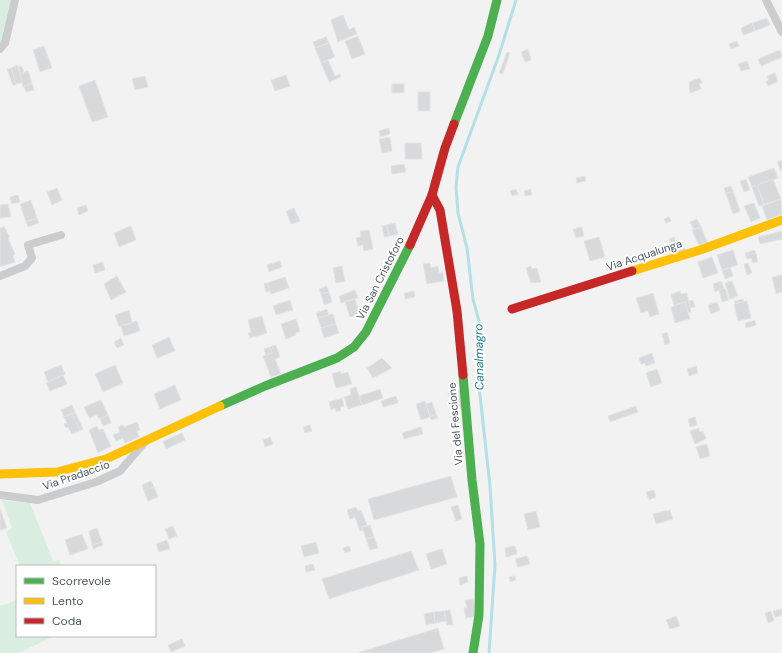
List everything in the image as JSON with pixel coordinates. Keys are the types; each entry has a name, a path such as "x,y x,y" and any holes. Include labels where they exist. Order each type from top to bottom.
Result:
{"street":[{"path":"0,49 5,43 15,0"},
{"name":"Via San Cristoforo","path":"0,474 56,472 106,459 145,442 204,412 337,358 354,346 366,332 411,244 432,195 445,148 488,36 497,0"},
{"path":"766,0 782,32"},
{"name":"Via del Fescione","path":"432,195 440,210 457,311 472,480 480,544 478,615 473,653"},
{"name":"Via Acqualunga","path":"512,309 700,250 782,220"},
{"path":"0,276 29,263 32,258 28,245 61,235"},
{"name":"Via Pradaccio","path":"0,495 38,500 96,482 120,471 145,442"}],"green space":[{"path":"0,0 13,0 4,41 0,43"},
{"path":"2,500 30,503 53,561 59,560 61,565 20,565 6,532 12,528"},
{"path":"16,600 16,637 52,637 19,653 0,653 0,606"}],"building":[{"path":"343,15 349,30 354,27 357,34 338,42 331,20"},
{"path":"767,18 770,25 755,31 752,23"},
{"path":"752,23 755,31 743,35 741,28"},
{"path":"358,36 365,54 352,59 345,41"},
{"path":"326,37 329,43 315,48 313,42"},
{"path":"737,41 739,46 731,49 729,44"},
{"path":"329,43 335,57 321,63 315,48"},
{"path":"44,46 52,68 40,72 33,50"},
{"path":"528,49 531,60 525,62 521,52"},
{"path":"780,50 782,57 761,66 758,59"},
{"path":"507,52 510,53 503,74 499,73"},
{"path":"328,60 335,76 340,74 341,77 329,82 321,63"},
{"path":"747,61 750,69 741,71 738,64"},
{"path":"17,65 23,82 16,84 11,68"},
{"path":"22,66 24,73 20,74 18,67"},
{"path":"11,68 16,84 13,86 7,69"},
{"path":"28,71 32,83 23,87 20,74"},
{"path":"775,73 778,81 768,86 766,81 769,80 767,76"},
{"path":"286,75 290,86 275,91 271,80"},
{"path":"145,76 148,87 135,90 132,79"},
{"path":"700,78 702,83 699,84 701,89 690,93 689,82"},
{"path":"95,80 108,117 92,122 79,86"},
{"path":"32,83 34,90 26,92 24,86"},
{"path":"392,84 404,84 404,93 392,93"},
{"path":"418,92 430,92 430,111 418,111"},
{"path":"389,128 390,134 380,137 379,131"},
{"path":"390,137 392,151 382,153 379,139"},
{"path":"405,143 421,143 422,159 405,159"},
{"path":"782,160 782,171 781,171 777,162"},
{"path":"404,164 406,172 392,174 391,166"},
{"path":"774,168 778,178 752,187 748,177"},
{"path":"585,176 586,181 577,183 576,178"},
{"path":"746,179 750,190 744,192 740,181"},
{"path":"773,179 781,199 764,204 757,185"},
{"path":"757,185 764,205 759,206 752,187"},
{"path":"731,186 733,191 726,194 724,188"},
{"path":"57,188 62,200 52,205 47,192"},
{"path":"516,189 518,194 512,196 510,191"},
{"path":"531,189 532,195 525,196 524,191"},
{"path":"733,191 740,211 733,214 726,194"},
{"path":"18,195 20,202 12,204 10,197"},
{"path":"781,199 782,214 767,220 762,206"},
{"path":"31,200 37,218 26,222 20,204"},
{"path":"754,203 760,218 751,222 744,206"},
{"path":"8,204 11,217 0,218 0,205"},
{"path":"86,205 88,211 79,215 77,208"},
{"path":"294,208 300,221 291,224 286,211"},
{"path":"669,217 671,221 666,223 664,219"},
{"path":"37,218 39,223 28,227 26,222"},
{"path":"697,219 701,227 694,230 690,222"},
{"path":"395,223 398,234 389,236 387,225"},
{"path":"387,225 389,236 384,237 382,226"},
{"path":"131,226 136,240 119,247 114,233"},
{"path":"4,227 10,237 8,238 15,254 13,255 15,262 0,267 0,228"},
{"path":"582,227 584,236 576,238 573,229"},
{"path":"701,227 707,242 699,245 692,230"},
{"path":"701,227 707,242 699,245 692,230"},
{"path":"369,230 373,249 364,251 363,245 358,246 356,238 361,237 360,231"},
{"path":"782,231 782,239 760,244 758,237"},
{"path":"599,237 605,257 590,261 584,241"},
{"path":"674,237 677,246 672,248 669,239"},
{"path":"683,244 686,251 675,255 672,248"},
{"path":"733,250 738,265 722,270 717,255"},
{"path":"755,250 758,262 753,263 751,258 747,259 745,253"},
{"path":"712,257 718,273 703,278 698,262"},
{"path":"280,261 282,267 269,272 267,265"},
{"path":"103,262 105,270 95,273 93,265"},
{"path":"430,263 431,268 438,266 439,273 443,272 444,281 427,284 423,264"},
{"path":"748,263 752,273 747,275 744,264"},
{"path":"342,266 345,281 336,283 333,268"},
{"path":"531,266 532,269 537,268 541,282 531,283 526,268"},
{"path":"730,268 733,276 725,279 722,270"},
{"path":"782,275 782,292 776,294 772,277"},
{"path":"117,276 126,292 111,300 104,284"},
{"path":"285,277 289,288 271,294 267,283"},
{"path":"721,281 724,288 715,292 713,284"},
{"path":"732,281 738,296 730,299 725,283"},
{"path":"267,283 270,291 266,292 264,284"},
{"path":"327,286 329,292 321,294 319,289"},
{"path":"725,288 729,300 722,302 719,290"},
{"path":"355,290 358,298 341,303 339,296"},
{"path":"414,291 415,297 405,299 404,293"},
{"path":"680,291 681,294 687,293 691,312 688,313 685,302 674,305 671,294"},
{"path":"329,292 332,302 324,305 321,294"},
{"path":"653,293 659,314 650,317 648,311 641,313 636,298"},
{"path":"355,299 360,314 350,317 345,302"},
{"path":"743,299 744,302 735,304 734,301"},
{"path":"290,300 293,310 276,315 273,306"},
{"path":"693,300 695,307 691,308 689,301"},
{"path":"747,301 751,318 738,321 734,304"},
{"path":"685,302 690,319 675,323 671,307"},
{"path":"717,302 720,310 711,314 708,305"},
{"path":"327,309 329,315 318,318 316,313"},
{"path":"129,310 132,322 119,327 115,315"},
{"path":"333,314 336,324 321,328 318,318"},
{"path":"262,316 267,333 250,338 248,333 251,332 248,320"},
{"path":"296,319 300,331 295,333 296,335 286,339 281,324"},
{"path":"755,320 756,325 746,328 745,323"},
{"path":"137,321 140,331 124,336 121,326"},
{"path":"336,324 339,333 324,338 321,328"},
{"path":"667,332 670,343 665,345 662,334"},
{"path":"169,337 175,351 157,358 152,345"},
{"path":"121,338 124,345 117,348 114,342"},
{"path":"276,345 280,357 275,359 281,374 271,377 263,356 272,353 270,347"},
{"path":"270,347 272,353 266,355 264,349"},
{"path":"652,353 655,363 646,366 645,363 641,364 639,358"},
{"path":"382,358 392,368 373,378 367,368"},
{"path":"61,365 65,374 48,382 44,372"},
{"path":"115,365 123,383 103,392 95,374"},
{"path":"696,366 698,373 689,376 687,369"},
{"path":"657,369 662,383 651,387 646,373"},
{"path":"341,371 341,374 348,372 352,384 336,388 332,374"},
{"path":"63,375 67,384 50,391 46,383"},
{"path":"175,385 181,400 160,409 154,394"},
{"path":"356,387 362,405 348,409 344,397 351,395 350,389"},
{"path":"380,389 383,398 362,405 359,396"},
{"path":"460,390 463,407 452,409 448,392"},
{"path":"396,396 398,403 383,407 381,401"},
{"path":"342,398 344,406 340,407 341,410 336,412 335,408 331,410 329,402"},
{"path":"101,400 108,415 99,419 97,415 89,418 84,407"},
{"path":"425,401 430,417 421,420 416,404"},
{"path":"432,402 436,414 430,417 426,404"},
{"path":"72,405 75,412 64,417 61,410"},
{"path":"636,406 638,412 610,422 608,416"},
{"path":"75,412 83,429 80,431 72,414"},
{"path":"72,414 80,431 72,434 68,427 66,428 64,424 67,423 64,417"},
{"path":"436,414 438,418 431,420 430,417"},
{"path":"108,415 111,423 103,426 100,419"},
{"path":"695,417 697,425 690,427 688,419"},
{"path":"137,422 140,430 137,431 139,437 125,443 123,438 116,441 113,435 120,432 118,427 123,425 124,427"},
{"path":"310,425 312,431 305,433 303,427"},
{"path":"97,426 99,430 103,429 111,446 98,453 89,430"},
{"path":"421,427 423,434 404,439 402,433"},
{"path":"699,428 700,432 703,431 706,439 695,444 690,431"},
{"path":"182,433 185,440 166,449 163,441"},
{"path":"270,437 273,444 265,447 263,440"},
{"path":"707,444 710,456 700,459 696,447"},
{"path":"451,476 457,497 374,520 368,499"},
{"path":"151,481 154,487 144,491 142,485"},
{"path":"154,487 158,497 148,501 144,491"},
{"path":"654,490 656,497 649,500 646,492"},
{"path":"458,505 462,519 456,521 451,507"},
{"path":"356,507 358,511 361,510 367,525 362,527 363,530 360,531 355,517 350,519 347,510"},
{"path":"0,508 7,528 0,530"},
{"path":"670,510 673,519 656,524 653,514"},
{"path":"536,511 540,527 528,530 524,514"},
{"path":"370,525 374,537 366,539 362,527"},
{"path":"173,526 177,536 169,539 165,529"},
{"path":"97,528 102,542 92,545 89,531"},
{"path":"82,534 88,549 70,555 65,540"},
{"path":"374,537 378,548 370,550 366,539"},
{"path":"167,540 170,549 159,552 156,544"},
{"path":"102,542 103,545 93,549 92,545"},
{"path":"316,542 319,553 304,557 301,546"},
{"path":"349,546 351,551 345,553 343,548"},
{"path":"515,546 517,554 506,557 505,548"},
{"path":"442,549 447,564 431,569 426,554"},
{"path":"411,551 419,570 329,599 322,579"},
{"path":"527,556 530,564 518,567 515,559"},
{"path":"313,564 315,570 306,572 305,566"},
{"path":"467,576 468,582 460,585 459,578"},
{"path":"515,576 516,580 510,582 509,577"},
{"path":"473,599 476,616 466,618 464,608 467,608 465,600"},
{"path":"782,609 782,615 775,617 773,611"},
{"path":"450,610 453,625 447,625 444,611"},
{"path":"444,611 446,621 435,623 434,612"},
{"path":"771,611 774,621 768,623 765,613"},
{"path":"434,612 435,623 426,625 424,614"},
{"path":"676,616 680,626 670,629 666,620"},
{"path":"438,628 444,649 430,653 357,653"},
{"path":"182,639 185,646 171,652 168,645"}],"waterway":[{"name":"Canalmagro","path":"489,653 495,565 490,486 478,377 477,352 480,325 473,299 467,248 458,213 456,187 458,167 499,55 516,0"}],"traffic: fast":[{"path":"454,124 488,36 497,0"},
{"path":"220,406 265,386 337,358 354,347 366,332 410,245"},
{"path":"463,375 472,480 480,544 479,615 473,653"}],"traffic: slow":[{"path":"632,271 700,250 782,220"},
{"path":"0,474 57,472 106,459 220,406"}],"traffic: jam":[{"path":"410,245 432,195 445,148 454,124"},
{"path":"432,195 440,210 457,311 463,375"},
{"path":"512,309 632,271"}]}
